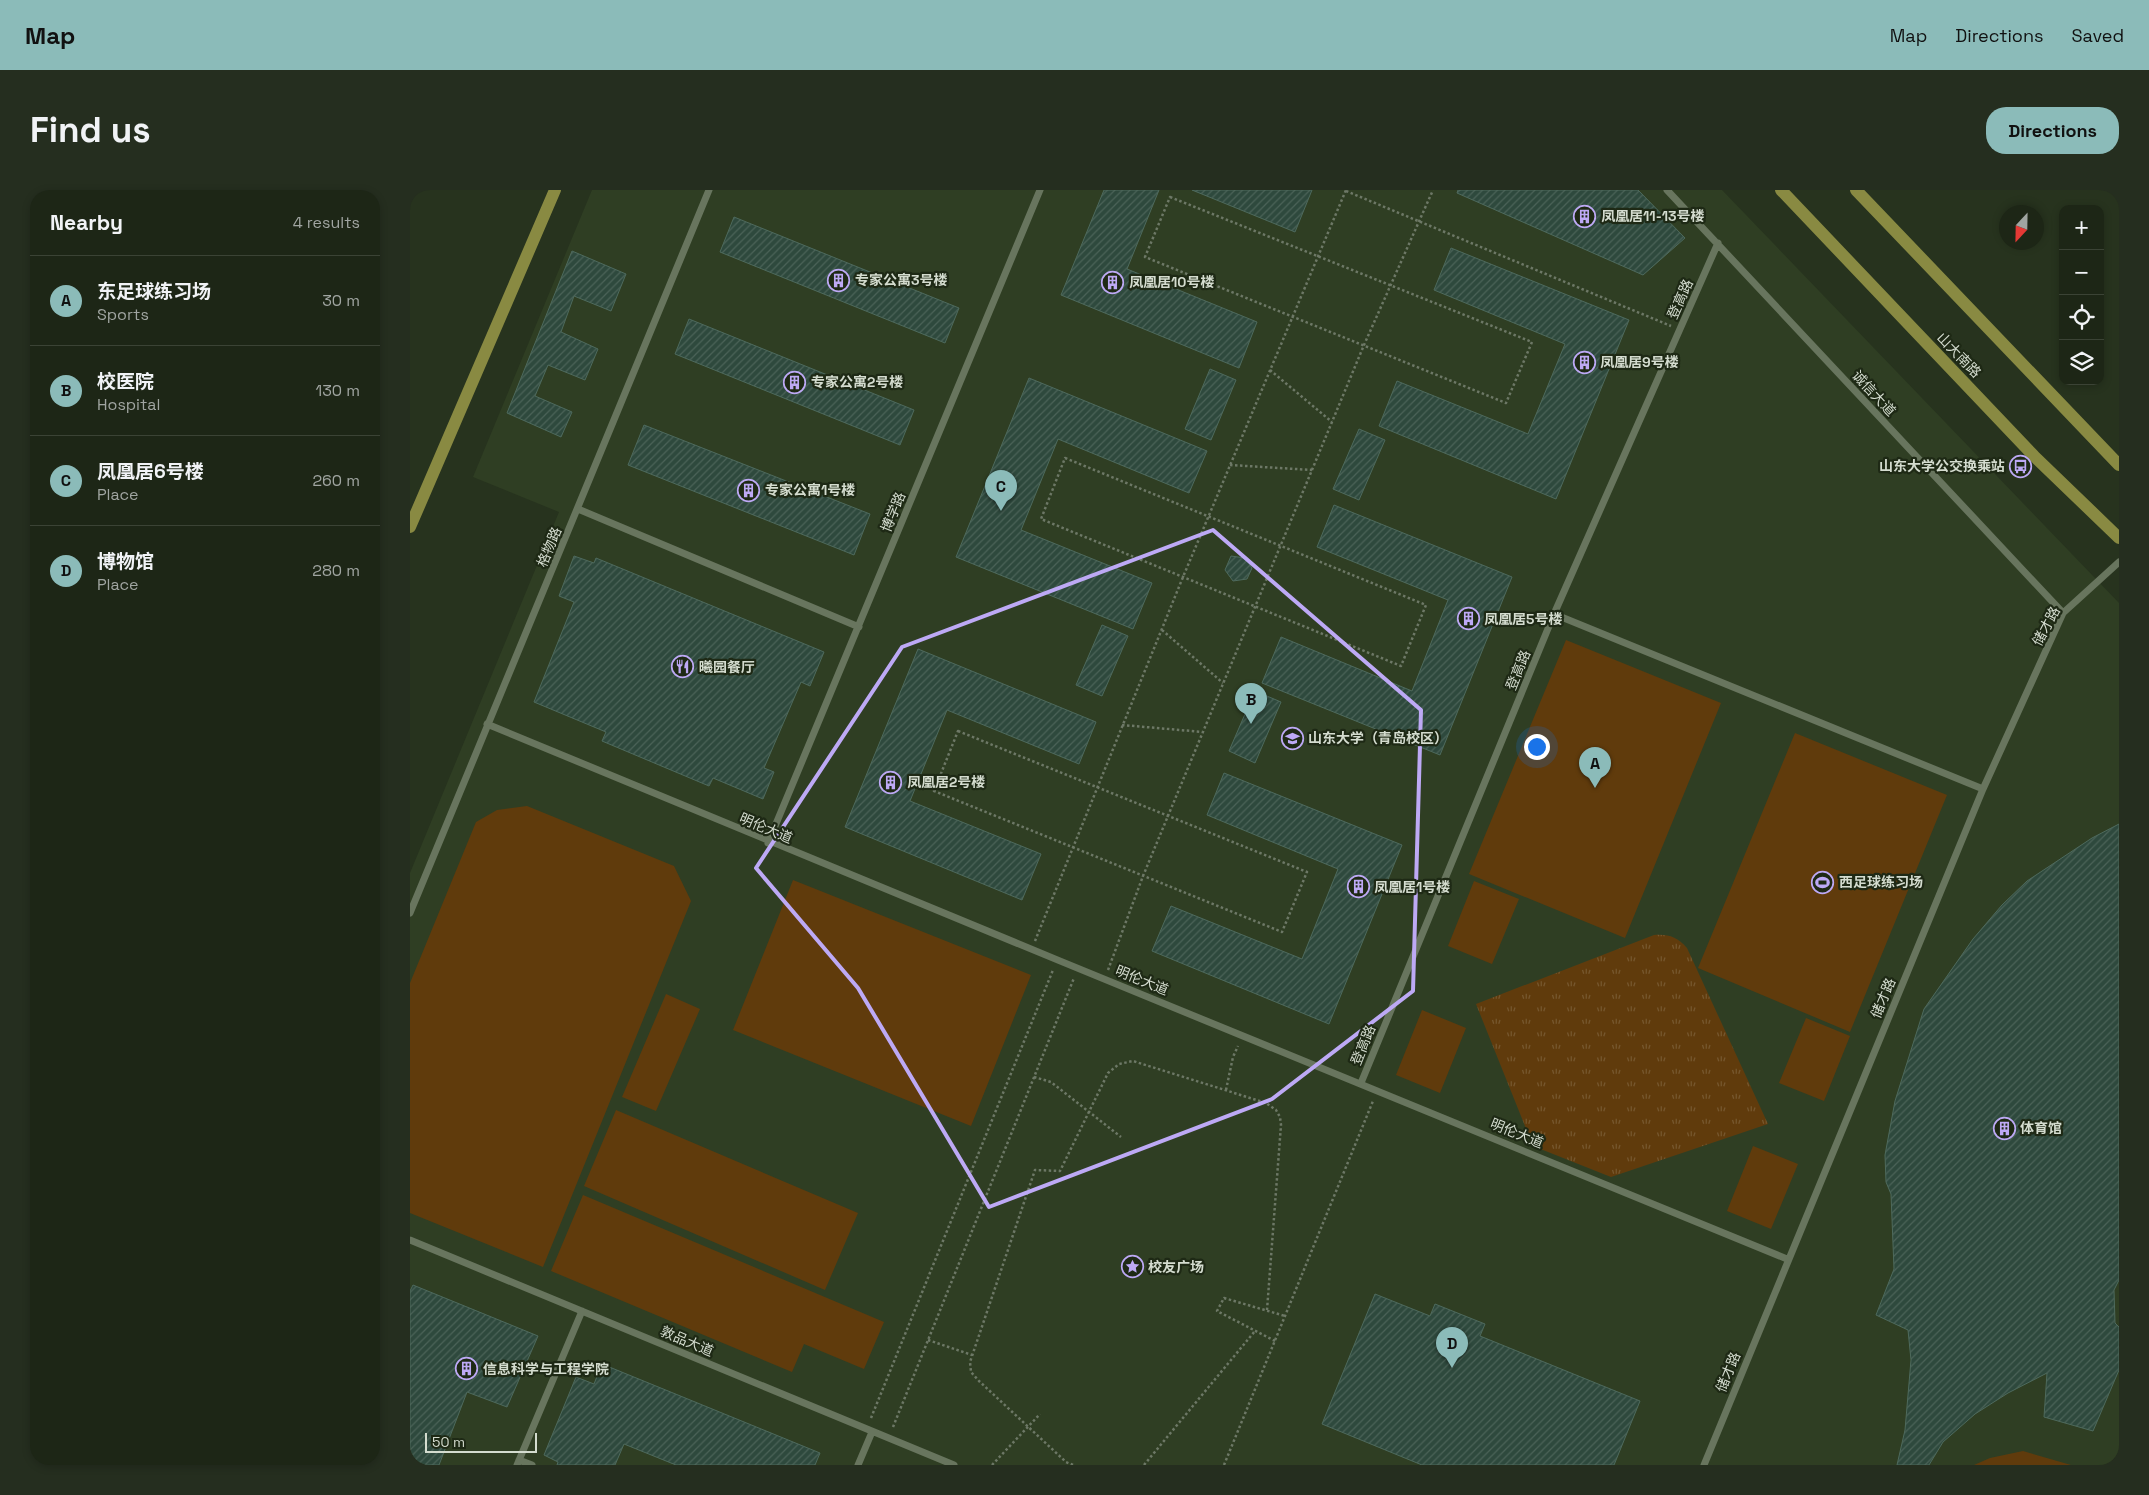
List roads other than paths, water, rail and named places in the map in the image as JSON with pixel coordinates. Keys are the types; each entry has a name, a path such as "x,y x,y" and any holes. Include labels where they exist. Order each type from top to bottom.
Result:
{"main road":[{"path":"410,527 555,190"},
{"name":"山大南路","path":"1781,190 2034,456 2119,538"},
{"path":"1856,190 2119,464"}],"lane":[{"name":"格物路","path":"410,913 709,190"},
{"name":"博学路","path":"768,843 860,627 1040,190"},
{"name":"诚信大道","path":"1667,190 2063,613"},
{"name":"登高路","path":"1361,1082 1554,614 1718,243"},
{"path":"578,509 860,627"},
{"name":"储才路","path":"1704,1465 1787,1259 1983,789 2063,613 2119,562"},
{"path":"1554,614 1983,789"},
{"name":"明伦大道","path":"487,724 768,843 1361,1082 1787,1259"},
{"name":"敦品大道","path":"410,1240 954,1465"},
{"path":"532,1465 518,1462 582,1311"},
{"path":"858,1465 869,1430"}],"place":[{"name":"凤凰居11-13号楼","path":"1585,216"},
{"name":"专家公寓3号楼","path":"839,280"},
{"name":"凤凰居10号楼","path":"1113,282"},
{"name":"凤凰居9号楼","path":"1584,362"},
{"name":"专家公寓2号楼","path":"795,382"},
{"name":"山东大学公交换乘站","path":"2021,466"},
{"name":"专家公寓1号楼","path":"749,490"},
{"name":"凤凰居6号楼","path":"1001,511"},
{"name":"凤凰居5号楼","path":"1468,619"},
{"name":"曦园餐厅","path":"683,667"},
{"name":"校医院","path":"1251,724"},
{"name":"山东大学（青岛校区）","path":"1292,738"},
{"name":"凤凰居2号楼","path":"891,782"},
{"name":"东足球练习场","path":"1595,788"},
{"name":"西足球练习场","path":"1823,882"},
{"name":"凤凰居1号楼","path":"1358,887"},
{"name":"体育馆","path":"2004,1128"},
{"name":"校友广场","path":"1132,1267"},
{"name":"博物馆","path":"1452,1368"},
{"name":"信息科学与工程学院","path":"467,1369"}]}
